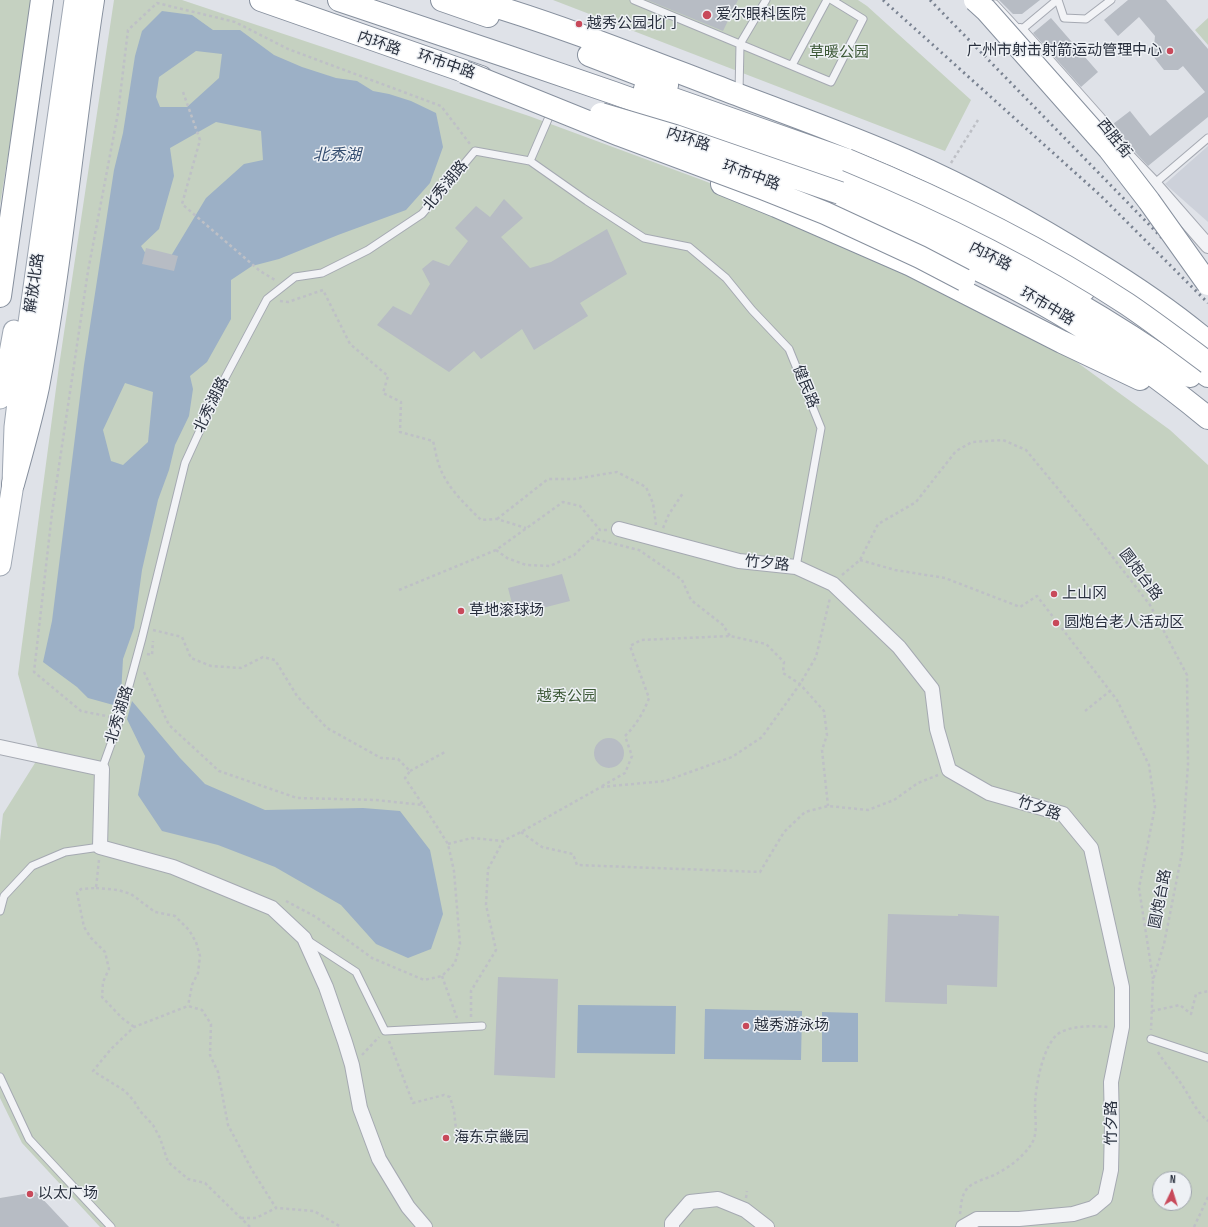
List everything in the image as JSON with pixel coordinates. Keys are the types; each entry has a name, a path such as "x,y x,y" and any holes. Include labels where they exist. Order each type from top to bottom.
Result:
{"highway":[{"path":"0,296 42,0"},
{"path":"13,484 30,421 39,380 55,278 93,0"},
{"name":"内环路","path":"250,0 464,72 683,138 840,193 903,217 953,239 1062,295 1128,334 1208,390"},
{"name":"环市中路","path":"261,0 551,105"},
{"path":"339,0 374,4 509,57 816,165 910,202 1000,244 1074,284 1131,318 1208,376"},
{"path":"442,0 700,97 847,160"},
{"path":"474,0 516,9 577,34 863,143 943,177 1024,219 1110,271 1153,300 1208,342"},
{"path":"975,0 986,10 1109,149 1149,201 1208,284"},
{"name":"内环路","path":"374,4 705,109 847,160 900,182 944,202 1037,250 1127,304 1208,363"},
{"path":"464,72 551,105 620,135 825,213 900,247 1147,376 1201,413"},
{"path":"551,105 603,138 776,206 911,265 1055,338 1166,391 1201,413"}],"main road":[{"name":"解放北路","path":"0,398 5,381 14,331 62,0"},
{"name":"解放北路","path":"0,566 13,484 15,427 20,386 75,0"}],"street":[{"name":"西胜街","path":"1020,31 1062,77 1122,151 1154,184 1208,246"},
{"name":"竹夕路","path":"619,529 739,561 796,567 833,584 899,647 932,689 937,729 949,770 989,793 1063,814 1091,848 1122,987 1122,1027 1111,1082 1112,1170 1105,1198 1094,1208 1073,1214 1019,1219 977,1219 961,1224"},
{"path":"0,747 102,769 100,847 173,867 272,908 304,938 326,987 352,1065 360,1108 379,1159 408,1207 425,1227"},
{"path":"672,1227 672,1223 690,1202 718,1199 745,1210 767,1227"}],"lane":[{"path":"634,0 831,82 863,19 832,0"},
{"path":"739,95 740,44 766,0"},
{"path":"792,66 827,0"},
{"path":"990,0 1020,31 1058,0 1064,18 1086,19 1112,0"},
{"path":"475,151 530,161 551,105"},
{"path":"1154,184 1208,138"},
{"name":"北秀湖路","path":"102,769 120,719 185,463 217,393 267,299 295,276 322,273 368,250 422,214 475,151"},
{"name":"健民路","path":"530,161 587,201 644,238 689,247 726,278 752,310 789,349 821,428 796,567"},
{"path":"0,911 4,896 32,866 65,852 100,847"},
{"path":"304,938 356,972 385,1031 482,1026"},
{"path":"1151,1039 1208,1058"},
{"path":"0,1077 29,1139 111,1227"}],"path":[{"path":"120,719 81,711 34,672 53,505 88,271 118,113 128,30 157,3 235,22 288,49 441,106 475,151"},
{"path":"183,92 200,140 182,204 260,271 284,286"},
{"path":"943,177 978,120"},
{"path":"267,299 288,302 323,290 350,344 388,376 383,393 401,402 400,432 433,441 438,462 446,481 481,520 497,519 526,528"},
{"name":"圆炮台路","path":"833,584 860,560 878,524 916,502 956,451 972,442 1003,440 1026,450 1083,519 1150,605 1187,675 1188,764 1182,853 1164,944 1153,980 1151,1039"},
{"path":"497,519 548,479 574,478 617,472 646,487 653,503 657,539"},
{"path":"657,539 669,514 683,492"},
{"path":"400,590 496,550 562,502 580,506 600,530"},
{"path":"496,550 507,558 526,565 550,566 574,555 600,530 619,529"},
{"path":"591,538 639,550 668,570 682,580 692,600 723,625 730,636"},
{"path":"860,560 895,570 945,578 1020,607 1037,596 1117,700 1149,765 1155,807 1138,888 1153,980"},
{"path":"601,787 665,781 732,757 762,737 800,684 816,657 833,584"},
{"path":"410,771 398,758 381,758 327,728 297,696 275,660 263,657 241,668 211,666 191,658 182,637 153,630 152,655 137,654 169,725 219,771 297,798 376,800 423,805"},
{"path":"448,844 472,838 503,841 625,773 632,756 625,736 634,727 645,709 649,698 630,646 641,640 730,636 766,644 784,662 783,672 800,684 824,711 827,736 822,750 828,806"},
{"path":"1085,711 1110,691"},
{"path":"286,901 316,917 372,958 424,980 442,976 454,963 460,944 454,871 448,844 404,778 410,771 445,752"},
{"path":"521,832 542,848 573,854 577,865 760,872 784,832 805,812 828,806 868,810 894,800 918,783 949,770"},
{"path":"471,1026 471,991 496,950 486,906 488,869 503,841"},
{"path":"96,888 100,847"},
{"path":"134,1027 122,1018 102,997 104,982 109,969 104,952 91,938 84,927 77,893 81,889 96,888 118,890 131,894 143,901 154,912 175,916 189,930 196,942 200,956 198,973 192,985 188,1006"},
{"path":"442,976 460,1026"},
{"path":"1152,1011 1180,1005 1191,1014 1196,994 1208,991"},
{"path":"250,1227 204,1183 188,1179 168,1162 160,1138 153,1125 140,1111 134,1101 125,1091 93,1071 110,1049 134,1027 188,1006 202,1010 211,1024 210,1055 218,1072 228,1126 252,1170 276,1208"},
{"path":"961,1224 962,1200 966,1189 974,1183 998,1173 1020,1158 1032,1142 1036,1128 1035,1106 1037,1082 1043,1059 1053,1038 1061,1032 1074,1028 1087,1026 1122,1027"},
{"path":"352,1065 385,1031 413,1103 444,1095 450,1097 454,1111 456,1129"},
{"path":"1151,1039 1165,1063 1182,1085 1201,1116 1208,1121"},
{"path":"1194,1227 1208,1197"},
{"path":"241,1218 256,1218 276,1208 314,1211 341,1227"}],"shaded area":[{"path":"1208,146 1208,222 1165,184"}],"green space":[{"path":"0,0 33,0 0,205"},
{"name":"越秀公园","path":"114,0 182,0 529,116 800,218 1041,336 1170,430 1208,465 1208,1227 100,1227 22,1143 0,1098 0,841 3,814 40,755 18,674 59,366"},
{"name":"草暖公园","path":"553,0 858,0 867,6 971,100 945,151"},
{"path":"1208,18 1208,45 1195,30"}],"water":[{"name":"北秀湖","path":"162,11 192,15 213,30 240,30 274,55 302,67 336,78 357,81 373,91 411,101 436,113 443,147 430,183 406,210 279,259 252,266 231,280 231,319 207,362 190,376 193,389 189,416 175,445 169,470 158,500 142,570 134,628 123,659 121,694 117,706 88,698 77,687 43,662 52,621 84,365 114,170 123,133 135,56 142,31","holes":["196,51 222,54 219,78 187,107 160,107 156,97 159,77","216,122 261,131 263,160 244,164 206,198 171,256 146,254 141,246 159,229 174,176 170,148","125,383 153,392 148,442 123,465 111,461 103,430"]},
{"path":"132,701 180,758 205,784 265,810 363,808 400,811 430,850 443,914 431,949 408,958 376,944 341,905 275,867 218,845 162,831 138,795 145,756 127,719"},
{"path":"578,1005 676,1006 675,1054 577,1053"},
{"path":"705,1009 802,1011 801,1060 704,1059"},
{"path":"822,1012 858,1013 858,1062 822,1062"}],"building":[{"name":"爱尔眼科医院","path":"647,0 738,0 723,31"},
{"path":"999,0 1040,0 1022,14 1013,14"},
{"path":"1128,0 1166,0 1208,49 1208,117 1148,166 1113,124 1130,111 1150,136 1205,92 1183,66 1178,70 1164,70 1153,56 1155,36 1139,17 1118,36 1104,20"},
{"path":"1051,18 1098,72 1081,87 1033,33"},
{"path":"504,199 523,218 501,237 530,268 551,262 607,229 627,274 580,303 588,316 534,350 522,329 481,359 474,351 449,372 377,325 393,306 411,315 430,284 422,269 433,260 449,266 468,241 455,228 476,206 490,217"},
{"path":"146,248 178,256 174,271 142,264"},
{"path":"562,574 570,601 515,615 508,588"},
{"path":"609,738 620,742 624,753 620,764 609,768 598,764 594,753 598,742"},
{"path":"888,914 958,916 958,914 999,916 997,987 947,985 947,1004 885,1002"},
{"path":"498,977 558,979 555,1078 494,1075"},
{"name":"以太广场","path":"36,1192 69,1227 0,1227 0,1198"}],"railway":[{"path":"883,0 1100,195 1208,303"},
{"path":"930,0 1208,285"}],"place":[{"name":"爱尔眼科医院","path":"707,15"},
{"name":"越秀公园北门","path":"579,24"},
{"name":"广州市射击射箭运动管理中心","path":"1170,51"},
{"name":"上山冈","path":"1054,594"},
{"name":"草地滚球场","path":"461,611"},
{"name":"圆炮台老人活动区","path":"1056,623"},
{"name":"越秀游泳场","path":"746,1026"},
{"name":"海东京畿园","path":"446,1138"},
{"name":"以太广场","path":"30,1194"}]}
